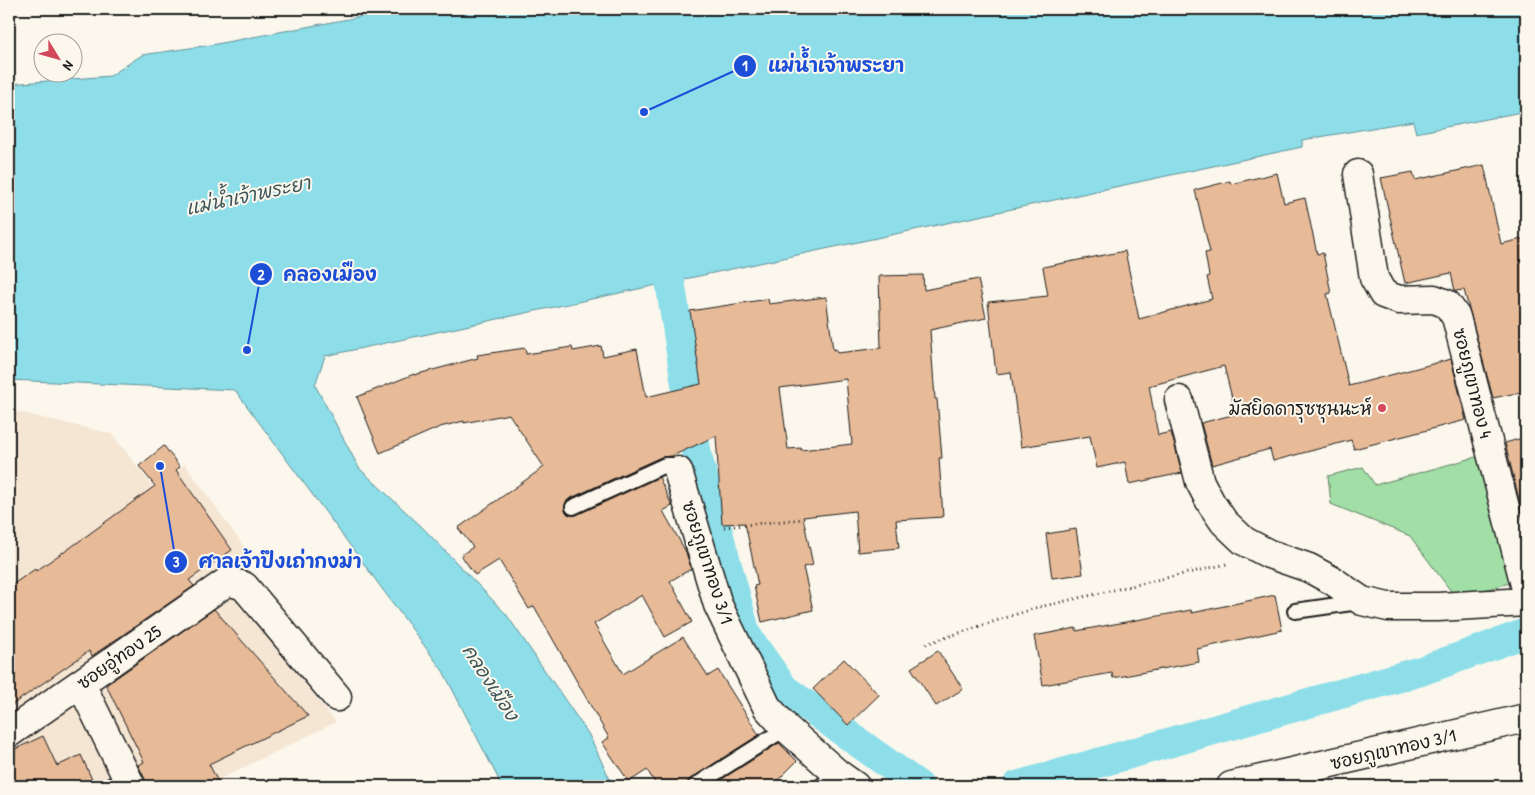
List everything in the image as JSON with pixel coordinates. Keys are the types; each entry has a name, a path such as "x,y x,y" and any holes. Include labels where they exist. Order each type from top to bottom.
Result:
{"street":[{"name":"ซอยภูเขาทอง 4","path":"1358,174 1374,278 1383,294 1398,300 1434,299 1447,304 1456,317 1526,589"},
{"path":"1179,400 1200,482 1211,504 1224,522 1244,541 1269,554 1309,568 1333,581 1362,601 1388,607 1438,607 1526,602"},
{"name":"ซอยภูเขาทอง 3/1","path":"678,470 718,605 767,707 838,782"},
{"name":"ซอยอู่ทอง 25","path":"9,733 228,581 244,586 337,697"},
{"path":"81,684 131,786"},
{"name":"ซอยภูเขาทอง 3/1","path":"1231,786 1526,718"}],"lane":[{"path":"573,507 665,465 670,465 678,470"},
{"path":"1295,610 1362,601"},
{"path":"703,784 786,728"}],"path":[{"path":"715,527 803,520"},
{"path":"926,644 1035,608 1269,554"}],"shaded area":[{"path":"9,410 112,434 154,488 185,464 247,551 9,719"},
{"path":"232,595 336,722 220,779 223,786 145,786 95,688"},
{"path":"78,701 120,786 9,786 9,746"}],"green space":[{"path":"1483,455 1513,582 1456,598 1410,536 1331,504 1328,476 1363,467 1375,485"}],"water":[{"path":"401,9 1526,9 1526,111 1416,133 1413,121 1302,140 1302,147 325,356 315,385 359,468 422,527 506,614 589,735 613,786 502,786 443,671 235,390 9,380 9,84 82,82 82,78 110,76 142,55 211,45"}],"building":[{"path":"1484,165 1501,244 1526,238 1526,391 1493,398 1464,290 1455,291 1451,273 1405,283 1381,178 1413,172 1415,180"},
{"path":"1277,173 1284,203 1305,198 1317,254 1323,253 1331,293 1327,294 1349,386 1451,359 1466,420 1354,449 1351,440 1273,461 1270,449 1212,465 1201,423 1236,414 1224,366 1149,386 1158,435 1171,432 1182,473 1129,484 1125,462 1097,468 1090,436 1021,447 1011,372 996,374 988,302 1048,296 1043,267 1125,251 1139,319 1212,299 1207,277 1209,276 1205,253 1210,252 1195,190 1230,181 1231,184"},
{"path":"923,275 924,290 978,279 986,318 930,330 942,458 939,458 943,517 896,520 899,548 858,552 855,511 803,517 813,565 803,567 813,610 762,622 754,586 758,585 745,523 722,524 716,436 672,456 661,457 566,502 565,511 568,514 576,515 659,477 672,506 663,511 686,552 691,569 670,581 692,622 665,637 642,595 594,624 623,674 683,637 708,676 718,670 759,735 690,779 686,786 657,786 647,770 629,782 602,742 609,738 534,606 529,609 499,560 475,575 461,555 473,547 458,528 544,467 509,414 440,427 380,453 357,397 414,374 478,358 477,355 525,348 526,354 572,347 573,351 601,346 603,356 637,349 646,397 701,384 690,311 768,299 769,304 826,297 833,350 836,349 837,353 881,348 879,276","holes":["846,379 852,444 801,450 801,448 788,449 780,388"]},
{"path":"1526,437 1526,510 1522,511 1505,443"},
{"path":"164,446 180,467 176,470 232,550 189,580 194,586 92,656 89,651 9,707 9,587 63,553 155,486 139,466"},
{"path":"1076,529 1083,574 1052,578 1046,534"},
{"path":"1275,595 1282,630 1197,649 1199,662 1113,678 1112,673 1043,685 1034,636 1076,628 1076,631 1191,610 1192,613"},
{"path":"214,609 308,716 209,764 220,786 146,786 145,779 138,765 144,762 106,685"},
{"path":"938,651 963,689 936,706 911,668"},
{"path":"844,659 879,695 848,725 813,689"},
{"path":"43,736 57,766 81,755 94,784 109,777 114,786 9,786 9,752"},
{"path":"779,743 797,761 772,786 711,786"}],"waterway":[{"path":"664,242 697,456 746,635 784,689 919,786"},
{"path":"1017,786 1421,671 1526,633"}],"place":[{"name":"แม่น้ำเจ้าพระยา","path":"644,112"},
{"name":"คลองเมือง","path":"247,350"},
{"name":"มัสยิดดารุซซุนนะห์","path":"1382,408"},
{"name":"ศาลเจ้าปึงเถ่ากงม่า","path":"160,466"}]}
